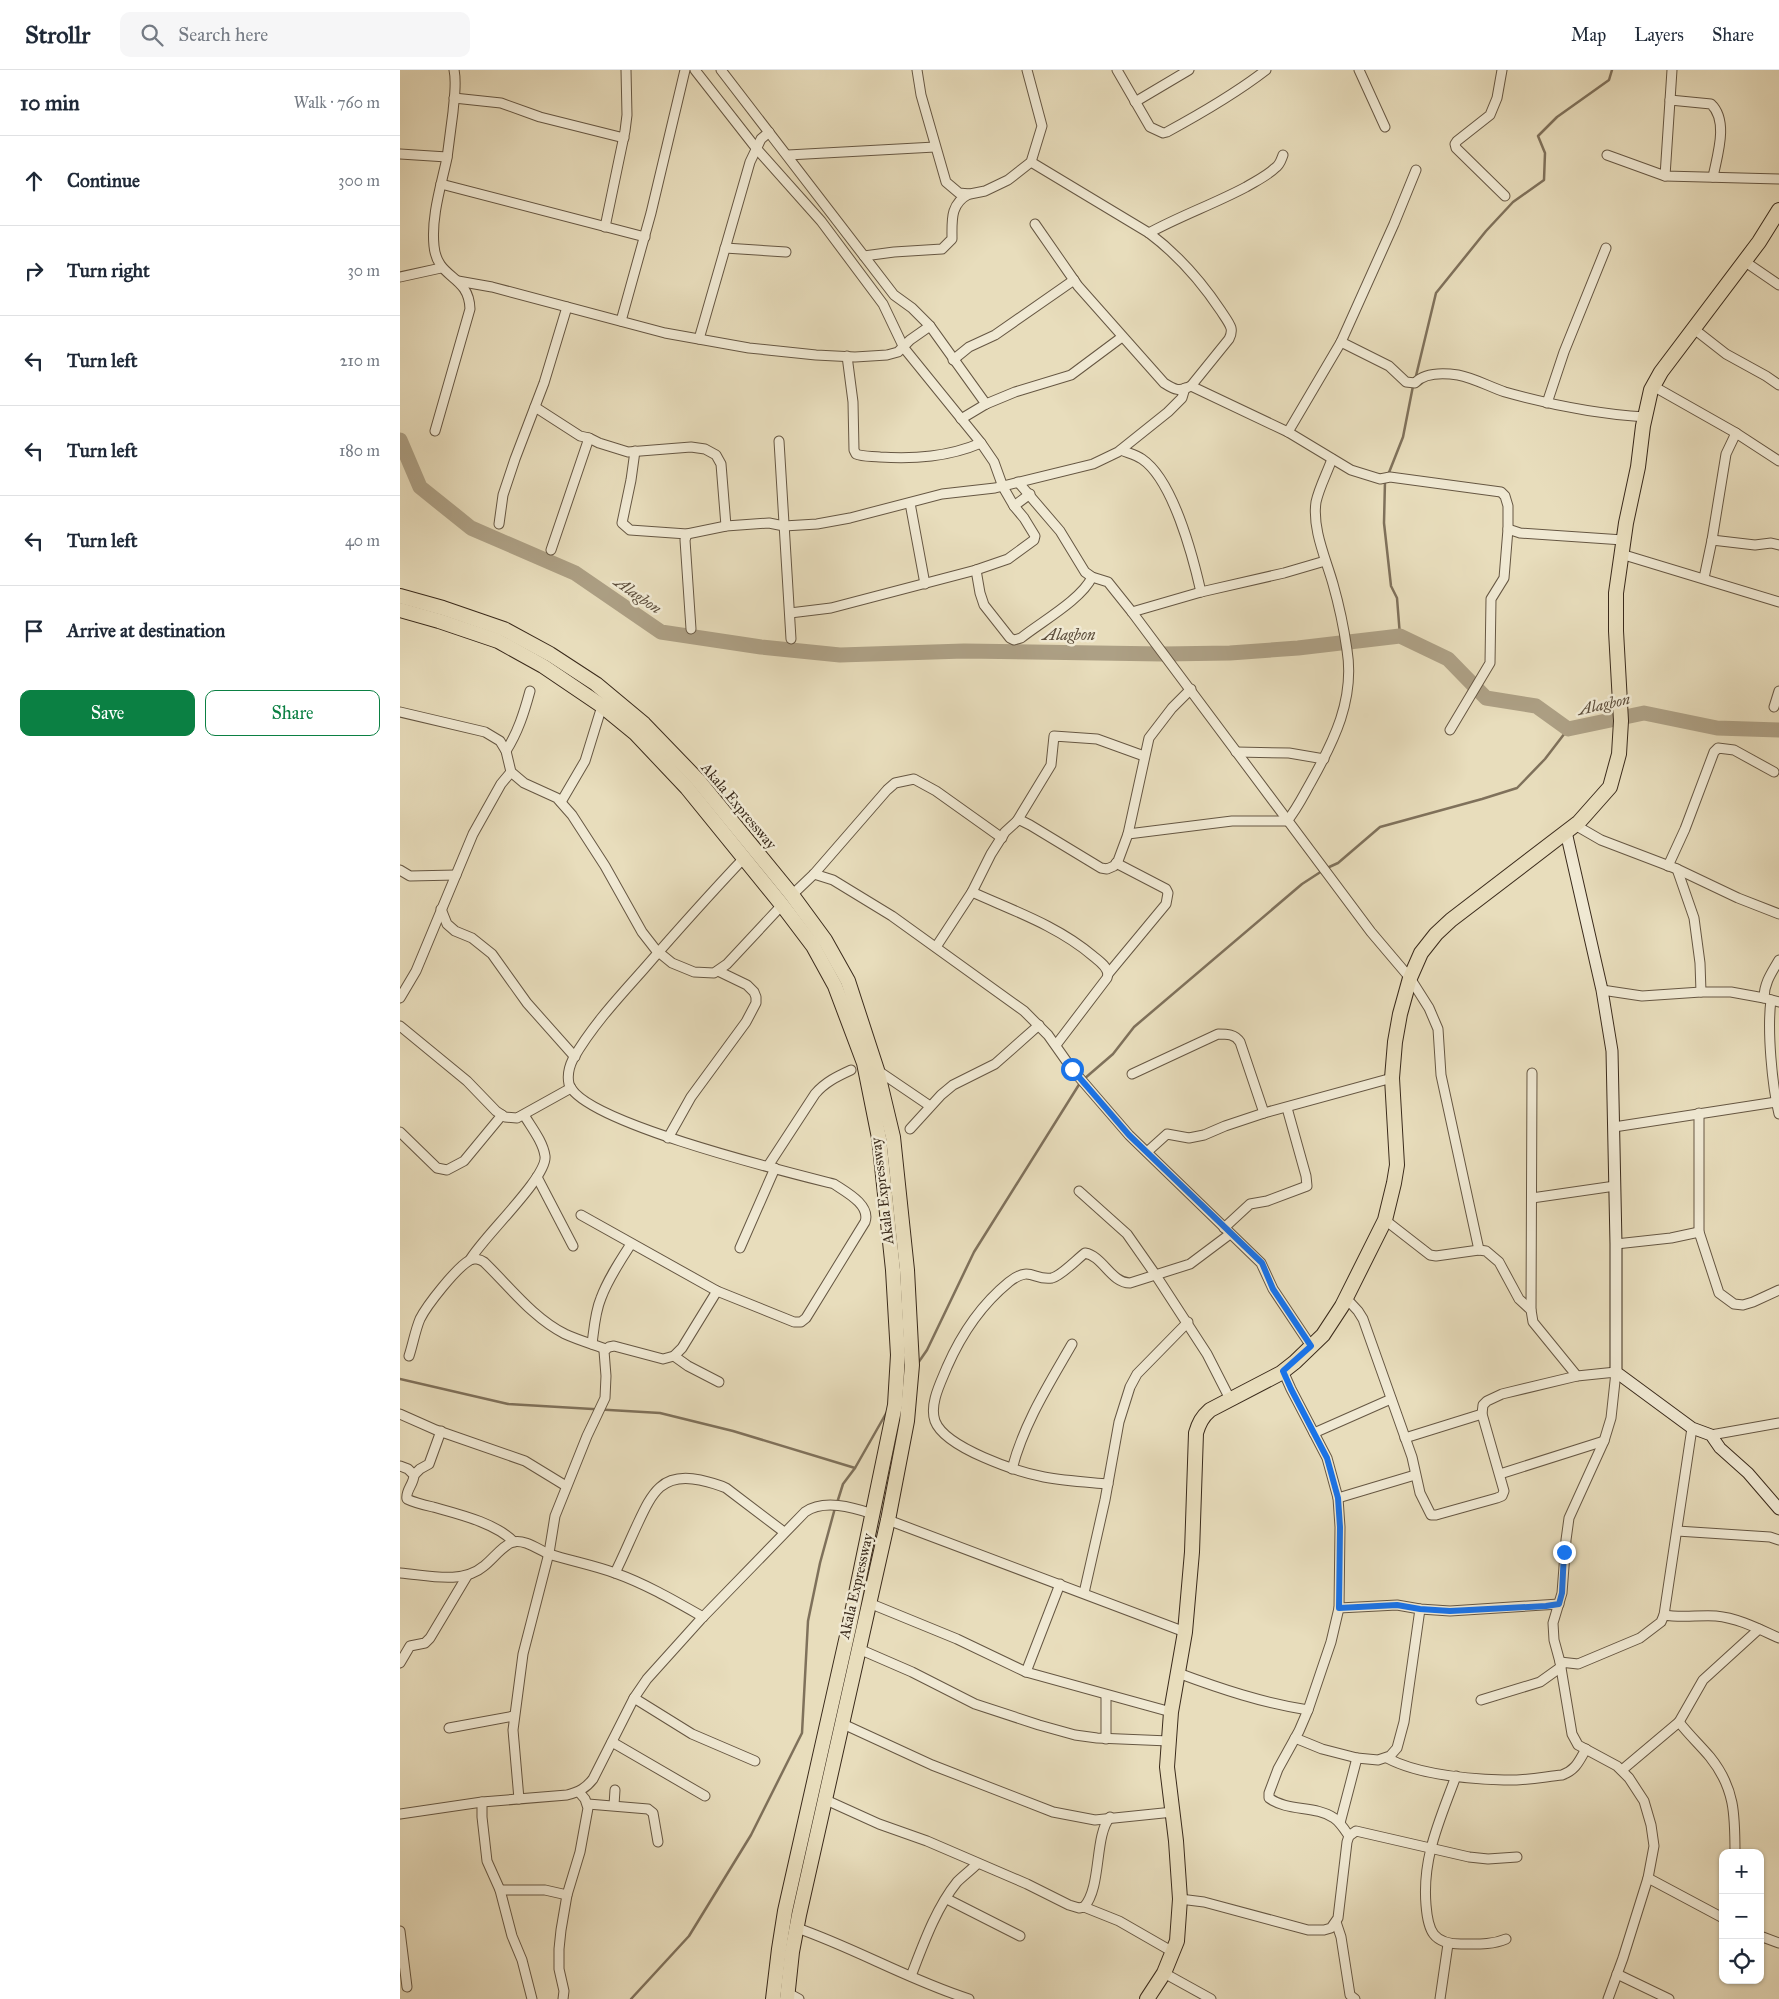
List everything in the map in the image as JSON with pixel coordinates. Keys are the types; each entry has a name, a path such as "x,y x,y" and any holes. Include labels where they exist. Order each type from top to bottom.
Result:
{"main road":[{"path":"1148,1999 1164,1973 1177,1941 1180,1900 1173,1812 1167,1767 1171,1712 1185,1632 1192,1552 1196,1433 1203,1416 1210,1410 1283,1371 1324,1335 1346,1298 1385,1220 1397,1165 1392,1078 1395,1042 1410,978 1421,953 1446,924 1571,828 1610,787 1619,754 1621,721 1616,593 1622,547 1638,467 1645,417 1653,386 1661,372 1744,261 1779,210"},
{"name":"Akala Expressway","path":"400,596 498,641 543,666 602,706 635,733 687,788 744,858 825,940 848,981 877,1070 893,1137 907,1270 912,1365 903,1386 888,1520 869,1603 856,1629 859,1649 797,1928 791,1997"},
{"name":"Akala Expressway","path":"400,610 441,614 504,629 550,654 596,684 644,724 698,780 787,900 835,986 864,1063 879,1138 893,1270 898,1355 903,1386 899,1415 873,1514 856,1629 786,1911 778,1949 773,1999"}],"street":[{"path":"435,431 470,309 468,294 458,281 442,268 435,256 434,244 435,217 447,157 454,98 454,70"},
{"path":"605,227 624,138 627,115 626,70"},
{"path":"621,321 645,236 684,70"},
{"path":"695,70 756,148 822,221 883,304 904,348 981,443 994,462 1003,487 1014,506 1031,528 1035,538 1008,558 976,570 831,608 790,613"},
{"path":"721,70 894,295 912,308 930,326 986,404"},
{"path":"916,70 935,147 946,182 959,193 970,194 985,191 1008,180 1031,162 1042,126 1027,70"},
{"path":"1117,70 1150,127 1163,133 1240,91 1266,70"},
{"path":"1135,102 1190,70"},
{"path":"1359,70 1385,128"},
{"path":"1502,70 1497,98 1490,115 1455,144 1456,148 1504,196"},
{"path":"1664,176 1672,70"},
{"path":"454,98 500,103 540,117 624,138"},
{"path":"1670,100 1710,104 1715,108 1719,118 1720,136 1713,176"},
{"path":"699,339 750,162 761,139 769,132"},
{"path":"788,155 935,147"},
{"path":"400,154 447,157"},
{"path":"1607,155 1664,176 1779,179"},
{"path":"1148,233 1223,199 1259,180 1275,169 1283,156"},
{"path":"635,451 622,523 630,530 640,532 687,534 726,526 769,522 784,526 817,524 850,518 942,494 1003,487 1094,464 1121,450 1168,412 1182,398 1188,387 1229,339 1231,326 1213,299 1165,245 1031,162"},
{"path":"1288,432 1341,342 1416,170"},
{"path":"441,184 645,236"},
{"path":"864,256 942,249 952,239 952,217 958,202 970,194"},
{"path":"1035,224 1074,280 1122,337 1164,383 1176,390 1188,387 1288,432 1351,470 1380,478 1390,477 1501,492 1505,496 1508,506 1508,529 1504,578 1491,599 1490,662 1474,693 1450,730"},
{"path":"725,248 786,252"},
{"path":"1547,403 1564,352 1606,248"},
{"path":"1744,261 1779,285"},
{"path":"400,277 442,268"},
{"path":"953,360 969,347 994,335 1074,280"},
{"path":"458,281 492,287 621,321 699,339 749,348 847,356 888,355 904,348 910,340 930,326"},
{"path":"883,304 894,295"},
{"path":"500,524 503,495 544,383 567,307"},
{"path":"1694,328 1726,354 1779,385"},
{"path":"961,419 986,404 1015,392 1071,375 1122,337"},
{"path":"1341,342 1389,366 1406,382 1415,383 1425,376 1460,375 1504,391 1547,403 1606,415 1645,417"},
{"path":"847,356 853,402 854,450 856,454 929,458 981,443"},
{"path":"1653,386 1736,433 1779,461"},
{"path":"535,407 580,436 628,452 690,446 705,449 716,454 721,464 726,526"},
{"path":"1704,578 1726,454 1736,433"},
{"path":"551,550 589,438"},
{"path":"779,441 792,638"},
{"path":"1121,450 1142,459 1152,469 1172,499 1182,523 1201,592"},
{"path":"1287,821 1299,805 1324,759 1343,715 1349,685 1348,651 1316,520 1316,502 1332,459"},
{"path":"1018,482 1060,531 1086,572 1092,577 1108,582 1132,612 1371,932 1410,978 1429,1008 1438,1029 1441,1075 1479,1250"},
{"path":"1014,506 1030,494"},
{"path":"910,502 925,584"},
{"path":"1508,529 1520,533 1622,547 1704,578 1779,602"},
{"path":"687,534 685,543 691,629"},
{"path":"1712,540 1755,545 1771,543 1779,545"},
{"path":"1132,612 1201,592 1284,574 1325,562"},
{"path":"976,570 984,605 1010,638 1014,640 1021,638 1078,595 1088,586 1092,577"},
{"path":"1017,821 1020,820 1030,825 1101,868 1107,869 1116,863 1128,834 1149,738 1159,723 1191,690"},
{"path":"506,751 524,716 530,691"},
{"path":"1774,706 1779,691"},
{"path":"561,802 585,761 602,706"},
{"path":"400,712 485,732 500,741 506,751 511,772 524,782 550,794 561,802 605,866 642,932 658,952 672,963 694,972 714,973 727,964 814,874 895,783 914,779 936,791 1002,838"},
{"path":"936,947 972,892 981,872 1002,838 1017,821 1051,765 1054,736 1097,739 1144,756"},
{"path":"1701,992 1700,963 1694,918 1672,867 1714,752 1718,748 1734,750 1774,772"},
{"path":"1236,752 1289,753 1324,759"},
{"path":"400,998 416,971 473,834 501,784 511,772"},
{"path":"1128,834 1232,822 1287,821"},
{"path":"1571,828 1672,867 1738,898 1779,914"},
{"path":"1571,828 1612,1051 1616,1244 1616,1372 1611,1418 1604,1441 1570,1518 1566,1540 1562,1593 1553,1623 1554,1640 1572,1734 1578,1745 1622,1770 1644,1801 1651,1825 1654,1846 1648,1878 1618,1974 1608,1999"},
{"path":"581,1215 717,1291 786,1320 801,1322 811,1311 865,1222 866,1214 864,1209 852,1197 834,1184 668,1138 585,1101 574,1093 571,1088 568,1074 575,1057 606,1012 744,858"},
{"path":"1056,1045 1108,974 1163,908 1168,898 1168,893 1162,885 1116,863"},
{"path":"400,870 410,876 456,875"},
{"path":"814,874 834,880 892,916 1024,1010 1056,1045 1072,1069 1147,1152 1265,1268 1273,1289 1311,1346"},
{"path":"972,892 1071,938 1104,966 1108,974"},
{"path":"441,909 447,924 455,931 472,938 492,954 527,1002 575,1057"},
{"path":"1779,960 1768,977 1764,990 1771,1000 1769,1015 1776,1102 1779,1114"},
{"path":"668,1138 691,1097 746,1022 756,1003 754,992 747,985 718,971"},
{"path":"1602,990 1642,996 1731,992 1771,1000"},
{"path":"910,1129 930,1106 953,1085 995,1064 1039,1025"},
{"path":"400,1026 467,1081 502,1115 517,1118 571,1088"},
{"path":"1132,1074 1218,1034 1230,1034 1238,1038 1240,1042 1264,1114"},
{"path":"740,1248 772,1167 815,1094 820,1087 851,1070"},
{"path":"877,1070 930,1106"},
{"path":"1532,1073 1530,1310 1534,1322 1577,1376"},
{"path":"1147,1152 1167,1134 1189,1138 1204,1135 1225,1126 1264,1114 1392,1078"},
{"path":"1614,1127 1776,1102"},
{"path":"1108,1484 1044,1477 1012,1469 978,1455 952,1441 935,1422 934,1409 938,1389 953,1354 970,1324 992,1298 1021,1274 1030,1273 1050,1278 1057,1276 1085,1253 1095,1257 1124,1283 1130,1283 1190,1264 1227,1231 1250,1204 1267,1201 1307,1186 1306,1176 1287,1108"},
{"path":"1699,1113 1699,1232 1719,1293 1734,1304 1743,1305 1779,1290"},
{"path":"400,1132 436,1168 447,1170 464,1161 502,1115"},
{"path":"410,1356 420,1320 438,1292 470,1260 476,1249 543,1169 546,1158 524,1115"},
{"path":"537,1177 573,1246"},
{"path":"1532,1198 1615,1186"},
{"path":"1079,1191 1127,1234 1188,1322 1230,1399"},
{"path":"1385,1220 1430,1255 1455,1255 1479,1250 1486,1251 1499,1262 1519,1299 1530,1310"},
{"path":"1616,1244 1671,1238 1699,1232"},
{"path":"592,1344 601,1297 631,1244"},
{"path":"470,1260 475,1259 484,1262 533,1311 565,1334 606,1349 614,1346 664,1359 674,1356 682,1348 717,1291"},
{"path":"1346,1298 1363,1320 1405,1438 1429,1514 1433,1515 1502,1496 1504,1490 1482,1414 1483,1405 1494,1397 1577,1376 1616,1372 1692,1428 1711,1435 1779,1423"},
{"path":"1084,1593 1108,1484 1119,1422 1130,1388 1137,1374 1188,1322"},
{"path":"1012,1469 1019,1444 1029,1421 1072,1344"},
{"path":"519,1798 513,1739 514,1716 523,1654 548,1553 552,1525 566,1486 605,1398 604,1351 606,1349"},
{"path":"674,1356 688,1366 719,1382"},
{"path":"1283,1371 1327,1458 1338,1498 1340,1527 1339,1608 1331,1642 1308,1710 1278,1769 1269,1798 1286,1806 1332,1816 1349,1836"},
{"path":"1314,1432 1391,1399"},
{"path":"400,1414 525,1462 566,1486"},
{"path":"1405,1438 1482,1414"},
{"path":"1481,1700 1540,1682 1560,1665 1578,1664 1640,1638 1661,1622 1664,1615 1692,1428"},
{"path":"441,1431 429,1464 420,1468 414,1475 413,1482 406,1494 407,1500 454,1513 497,1529 514,1542"},
{"path":"1711,1435 1720,1448 1775,1498 1779,1509"},
{"path":"1500,1474 1604,1441"},
{"path":"400,1466 408,1469 414,1475"},
{"path":"1338,1498 1416,1475"},
{"path":"616,1573 648,1502 659,1488 668,1481 679,1478 717,1484 726,1488 784,1532"},
{"path":"400,1814 482,1802 567,1795 587,1787 593,1779 634,1698 656,1668 784,1532 813,1506 839,1506 873,1514"},
{"path":"888,1520 1185,1632"},
{"path":"1677,1531 1770,1537 1779,1540"},
{"path":"400,1573 447,1577 468,1576 475,1573 506,1546 514,1542 521,1542 548,1553 616,1573 679,1603 703,1617"},
{"path":"400,1663 410,1646 425,1643 430,1638 468,1576"},
{"path":"1026,1672 1060,1584"},
{"path":"869,1603 957,1639 1026,1672 1171,1712"},
{"path":"1339,1608 1397,1605 1450,1611 1559,1604"},
{"path":"1295,1738 1356,1758 1378,1760 1388,1758 1398,1748 1404,1722 1420,1609"},
{"path":"1664,1615 1716,1616 1734,1620 1779,1638"},
{"path":"1622,1770 1679,1722 1703,1680 1759,1629"},
{"path":"859,1649 988,1709 1075,1735 1106,1739 1169,1740"},
{"path":"1178,1673 1223,1690 1282,1706 1308,1710"},
{"path":"1106,1695 1106,1739"},
{"path":"634,1698 692,1734 755,1761"},
{"path":"449,1728 514,1716"},
{"path":"1679,1722 1712,1759 1732,1798 1735,1849"},
{"path":"843,1724 932,1765 1053,1812 1095,1820 1173,1812"},
{"path":"612,1742 705,1796"},
{"path":"1388,1758 1400,1765 1418,1770 1456,1776 1506,1780 1562,1775 1576,1768 1586,1749"},
{"path":"1340,1824 1356,1758"},
{"path":"1456,1776 1430,1849 1425,1883 1427,1917 1431,1932 1448,1944 1495,1944 1506,1938"},
{"path":"614,1805 615,1790"},
{"path":"578,1792 588,1804 646,1808 651,1811 658,1842"},
{"path":"826,1800 879,1824 927,1841 1027,1884 1069,1905 1079,1908 1084,1907 1120,1921 1173,1952"},
{"path":"482,1802 487,1861 500,1890 532,1999"},
{"path":"563,1999 564,1991 559,1969 558,1949 567,1894 580,1852 588,1804"},
{"path":"1084,1907 1092,1892 1102,1839 1107,1820 1110,1817"},
{"path":"1180,1900 1204,1902 1308,1930 1324,1930 1331,1928 1336,1922 1340,1911 1345,1854 1349,1836 1356,1831 1469,1858 1517,1857"},
{"path":"911,1976 927,1936 947,1899 958,1882 977,1864"},
{"path":"1648,1878 1719,1916"},
{"path":"500,1890 545,1890 567,1894"},
{"path":"947,1899 1020,1936"},
{"path":"1336,1922 1341,1937 1350,1996 1355,1999"},
{"path":"797,1928 827,1938 911,1976 969,1999"},
{"path":"400,1931 407,1987"},
{"path":"1764,1937 1779,1943"},
{"path":"1440,1999 1448,1944"},
{"path":"1164,1973 1211,1999"},
{"path":"1618,1974 1669,1999"}],"waterway":[{"path":"1415,380 1436,293 1486,231 1513,202 1544,180 1545,153 1538,136 1557,117 1609,80 1612,70"},
{"path":"1388,475 1403,437 1413,386"},
{"name":"Alagbon","path":"400,440 420,487 471,528 575,573 661,632 761,647 840,655 964,651 1163,654 1230,653 1298,648 1400,636 1448,659 1486,698 1536,706 1568,729 1644,713 1717,728 1779,730"},
{"path":"1385,481 1384,523 1391,586 1397,598 1400,636"},
{"path":"1327,868 1338,863 1380,827 1517,788 1545,759 1568,729"},
{"path":"1084,1079 1113,1054 1134,1027 1302,884 1322,871"},
{"path":"918,1363 927,1350 974,1252 1080,1083"},
{"path":"400,1379 508,1404 660,1413 733,1431 855,1468"},
{"path":"837,1503 843,1484 855,1468 888,1410"},
{"path":"631,1999 689,1936 751,1835 802,1733 808,1621 820,1563 835,1508"}],"route":[{"path":"1072,1069 1129,1135 1262,1263 1273,1289 1311,1346 1283,1371 1327,1458 1338,1498 1340,1527 1339,1608 1397,1605 1450,1611 1559,1604 1562,1593 1564,1552"}]}
